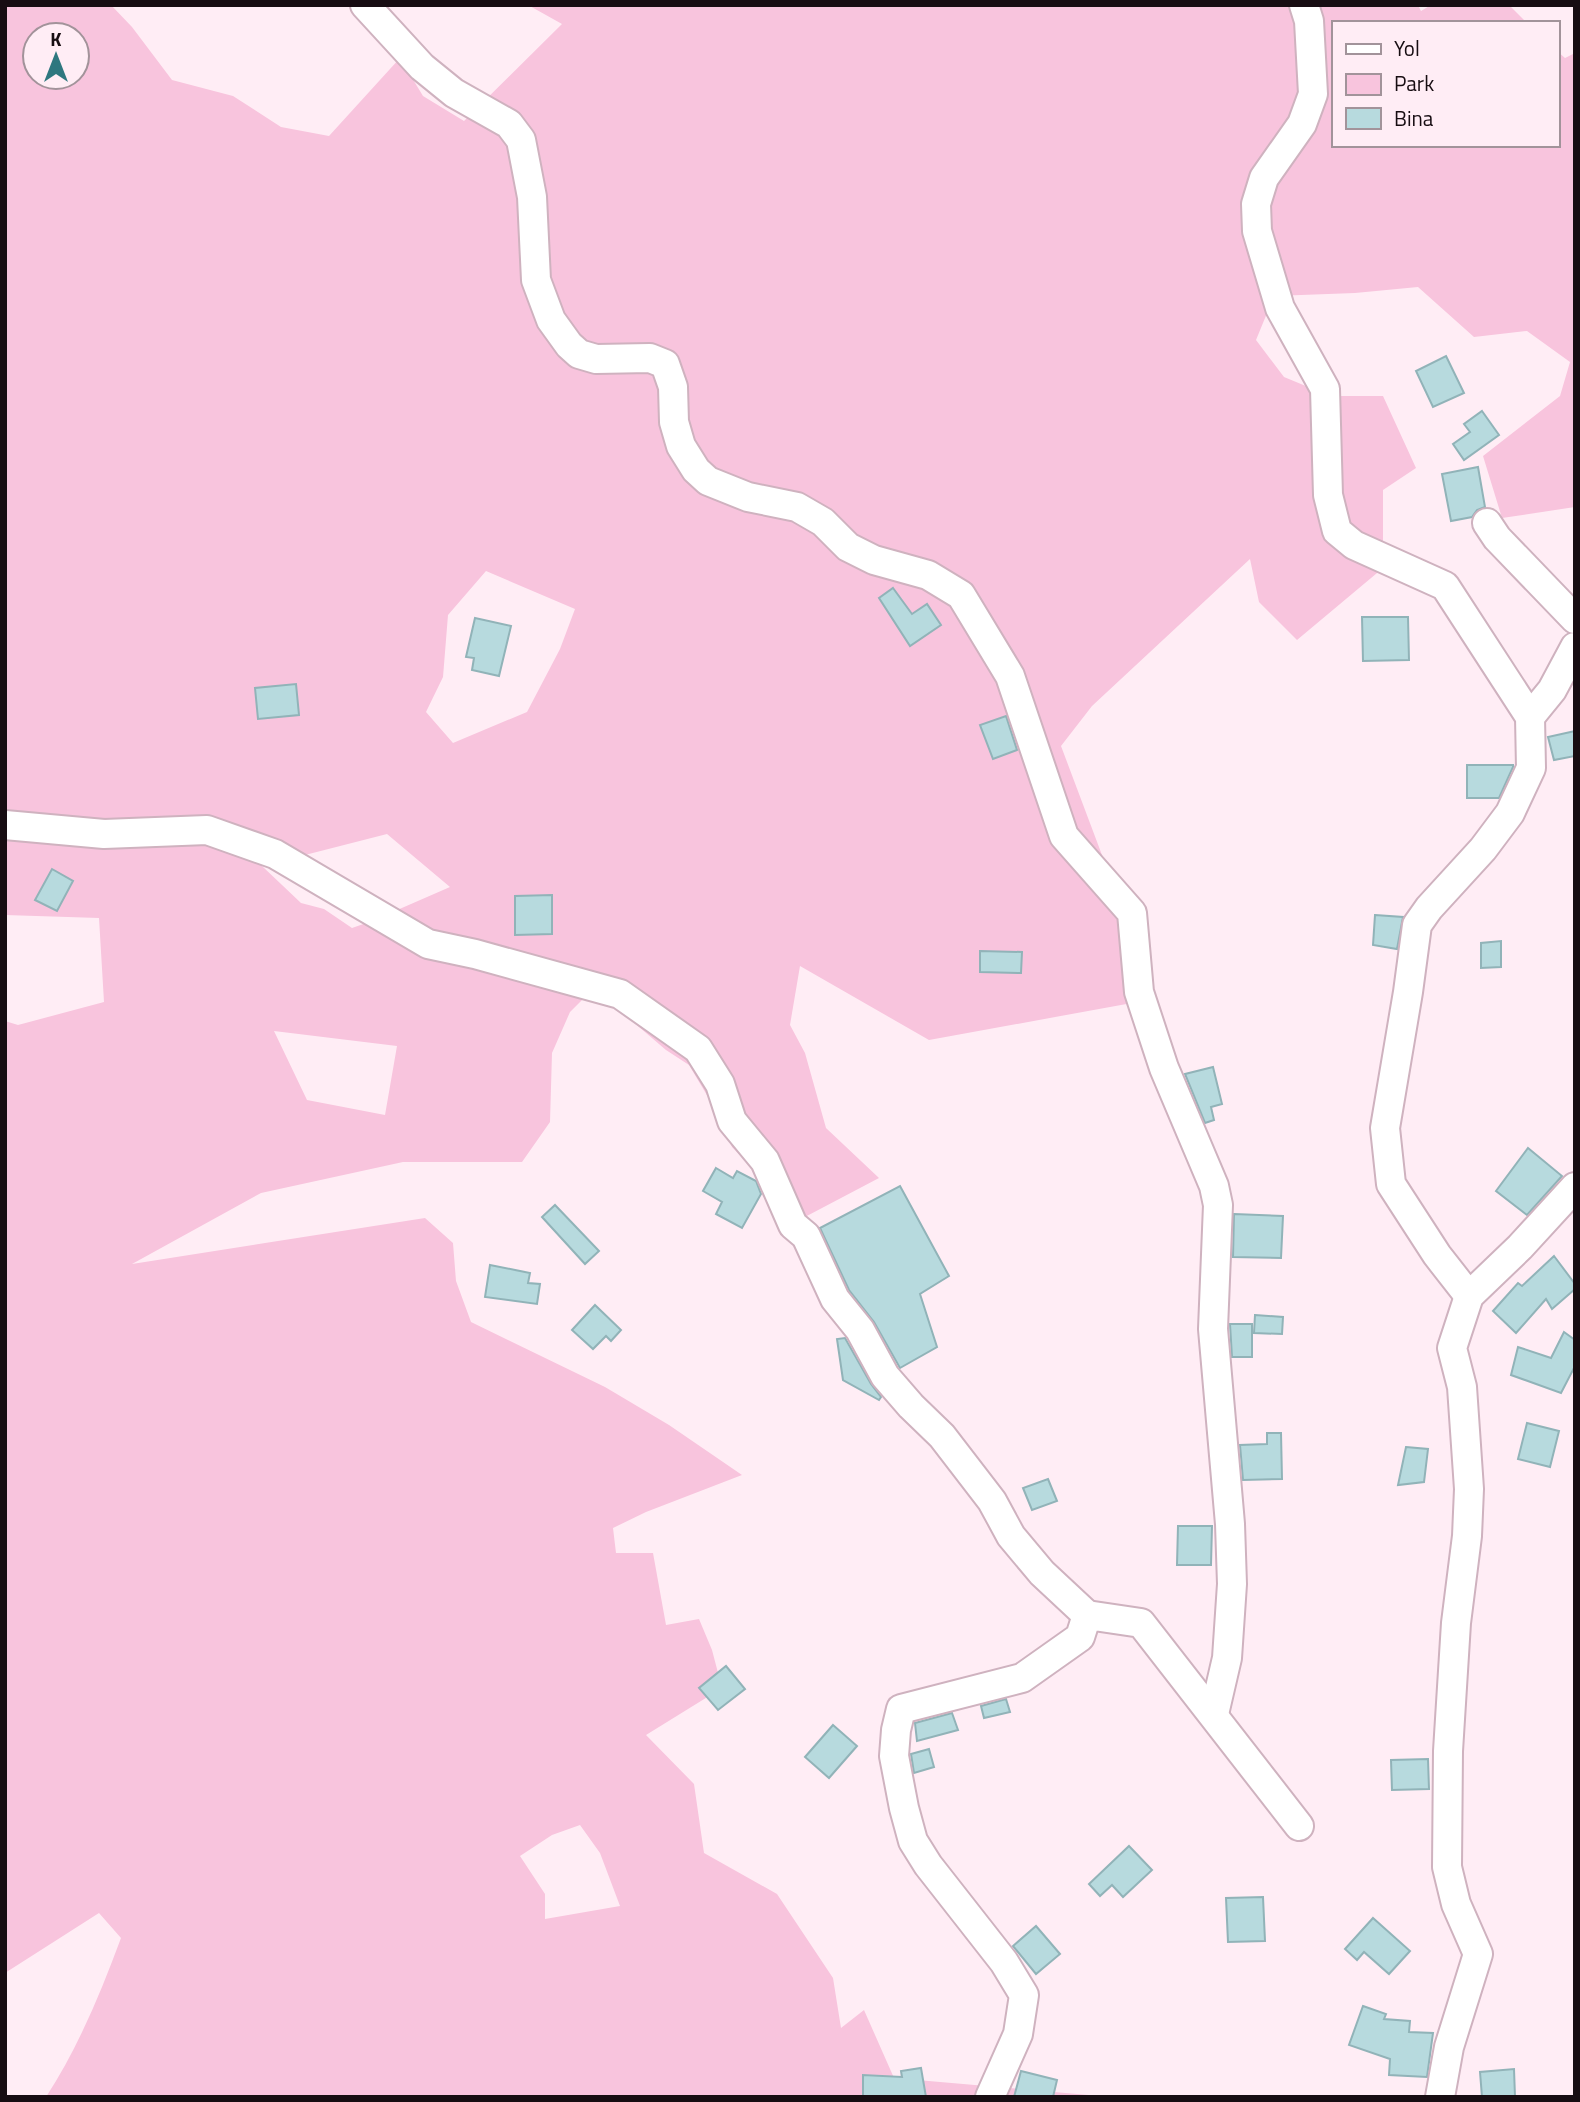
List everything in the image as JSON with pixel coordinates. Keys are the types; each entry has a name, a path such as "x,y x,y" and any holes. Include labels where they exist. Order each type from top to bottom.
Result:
{"street":[{"path":"365,5 422,67 454,93 509,124 521,140 532,197 536,280 551,320 569,345 579,354 596,359 650,358 665,363 673,387 674,422 681,446 696,470 708,481 748,497 797,507 822,522 848,547 874,560 928,575 961,595 1010,676 1064,836 1132,913 1139,992 1164,1068 1214,1186 1218,1205 1213,1329 1230,1524 1232,1584 1227,1657 1214,1714"},
{"path":"1304,5 1309,21 1313,94 1302,124 1264,178 1256,204 1257,231 1280,308 1325,389 1328,495 1337,531 1354,545 1445,586 1530,717 1531,768 1510,813 1483,849 1417,925 1385,1128 1391,1184 1437,1255 1469,1296"},
{"path":"1487,523 1497,538 1575,619"},
{"path":"1530,717 1552,690 1575,648"},
{"path":"5,825 104,834 207,830 275,854 428,944 475,954 620,994 698,1049 719,1084 732,1121 765,1161 793,1225 806,1236 835,1299 860,1330 885,1376 942,1436 992,1501 1011,1536 1042,1573 1087,1615 1141,1623 1299,1826"},
{"path":"1440,2097 1449,2048 1479,1954 1457,1904 1447,1867 1449,1738 1456,1623 1467,1536 1469,1489 1462,1387 1452,1348 1469,1296 1520,1247 1575,1187"},
{"path":"990,2097 1018,2034 1024,1995 1004,1962 928,1864 914,1841 904,1808 894,1756 895,1730 901,1709 1022,1678 1080,1637 1087,1615"}],"green space":[{"path":"5,5 111,5 132,27 172,80 233,96 281,127 329,136 400,58 423,96 464,121 562,24 528,5 1418,5 1421,11 1431,5 1509,5 1525,21 1332,21 1332,147 1559,147 1559,53 1565,58 1575,53 1575,507 1502,518 1483,456 1560,396 1570,362 1527,331 1474,337 1418,287 1274,296 1256,340 1284,377 1330,396 1383,396 1416,468 1383,490 1383,568 1297,640 1259,602 1250,559 1092,706 1061,746 1114,887 1132,1003 929,1040 800,966 790,1025 805,1053 826,1128 879,1178 803,1218 732,1147 717,1112 689,1065 666,1050 618,1009 585,997 570,1012 552,1053 550,1122 522,1162 403,1162 261,1193 132,1264 425,1218 453,1243 456,1281 471,1322 605,1387 669,1425 742,1475 646,1512 613,1528 616,1553 653,1553 666,1625 699,1619 712,1650 722,1688 646,1735 694,1784 704,1853 777,1894 833,1978 841,2028 864,2010 894,2078 1112,2097 46,2097 88,2019 121,1938 99,1913 5,1973 5,1021 18,1025 104,1002 99,918 5,915","holes":["486,571 575,609 560,649 527,712 453,743 426,712 443,677 448,615","387,834 450,887 352,928 324,909 301,903 262,866","274,1031 397,1046 385,1115 307,1100","580,1825 600,1853 620,1906 545,1919 545,1894 520,1856 552,1835"]}],"building":[{"path":"1446,356 1464,393 1433,407 1416,371"},
{"path":"1482,411 1499,435 1464,460 1453,444 1470,432 1464,424"},
{"path":"1478,467 1485,507 1477,510 1472,517 1451,521 1442,474"},
{"path":"893,588 912,614 927,604 941,625 910,646 879,598"},
{"path":"1362,617 1408,617 1409,660 1363,661"},
{"path":"475,618 511,626 499,676 472,670 474,658 466,657"},
{"path":"296,684 299,715 258,719 255,688"},
{"path":"1006,716 1017,750 993,759 980,725"},
{"path":"1575,731 1575,756 1554,760 1548,737"},
{"path":"1467,765 1513,767 1499,798 1467,798"},
{"path":"52,869 73,881 57,911 35,900"},
{"path":"552,895 552,934 515,935 515,896"},
{"path":"1375,915 1403,917 1397,949 1373,945"},
{"path":"1501,941 1501,967 1481,968 1481,943"},
{"path":"980,951 1022,952 1021,973 980,972"},
{"path":"1213,1067 1222,1104 1211,1107 1214,1120 1205,1123 1185,1074"},
{"path":"1528,1148 1562,1176 1527,1215 1496,1191"},
{"path":"716,1168 733,1178 737,1171 756,1181 761,1194 742,1228 716,1214 722,1202 703,1191"},
{"path":"900,1186 949,1276 920,1294 937,1347 900,1368 874,1322 849,1290 820,1228"},
{"path":"555,1205 599,1251 585,1264 542,1217"},
{"path":"1234,1214 1283,1216 1281,1258 1233,1257"},
{"path":"1554,1256 1575,1284 1575,1289 1552,1309 1546,1299 1516,1333 1493,1311 1518,1283 1522,1286"},
{"path":"490,1265 530,1273 528,1283 540,1284 537,1304 485,1297"},
{"path":"595,1305 621,1330 611,1341 606,1336 593,1349 572,1330"},
{"path":"1255,1315 1283,1317 1282,1334 1254,1333"},
{"path":"1230,1324 1252,1324 1252,1357 1232,1357"},
{"path":"1564,1332 1575,1340 1575,1366 1561,1393 1511,1375 1518,1347 1551,1358"},
{"path":"845,1338 881,1397 879,1400 843,1380 837,1339"},
{"path":"1527,1423 1559,1431 1550,1467 1518,1459"},
{"path":"1267,1433 1281,1433 1282,1479 1243,1480 1240,1445 1267,1444"},
{"path":"1406,1447 1428,1449 1424,1482 1398,1485"},
{"path":"1048,1479 1057,1501 1032,1510 1023,1488"},
{"path":"1178,1526 1212,1526 1211,1565 1177,1565"},
{"path":"726,1666 745,1689 718,1710 699,1688"},
{"path":"1006,1699 1010,1712 984,1718 981,1706"},
{"path":"952,1713 958,1730 917,1741 915,1723"},
{"path":"833,1725 857,1746 829,1778 805,1757"},
{"path":"929,1749 934,1767 914,1773 911,1754"},
{"path":"1428,1759 1429,1789 1392,1790 1391,1760"},
{"path":"1129,1846 1152,1870 1123,1897 1112,1885 1100,1896 1089,1884"},
{"path":"1263,1897 1265,1941 1228,1942 1226,1898"},
{"path":"1373,1918 1410,1951 1389,1974 1364,1952 1357,1960 1345,1949"},
{"path":"1036,1926 1060,1954 1036,1974 1013,1946"},
{"path":"1363,2006 1386,2014 1384,2019 1410,2021 1409,2032 1433,2033 1427,2077 1389,2075 1390,2059 1349,2045"},
{"path":"921,2068 926,2097 863,2097 863,2075 902,2077 901,2071"},
{"path":"1514,2069 1515,2097 1482,2097 1480,2072"},
{"path":"1021,2071 1057,2080 1053,2097 1014,2097"}]}
